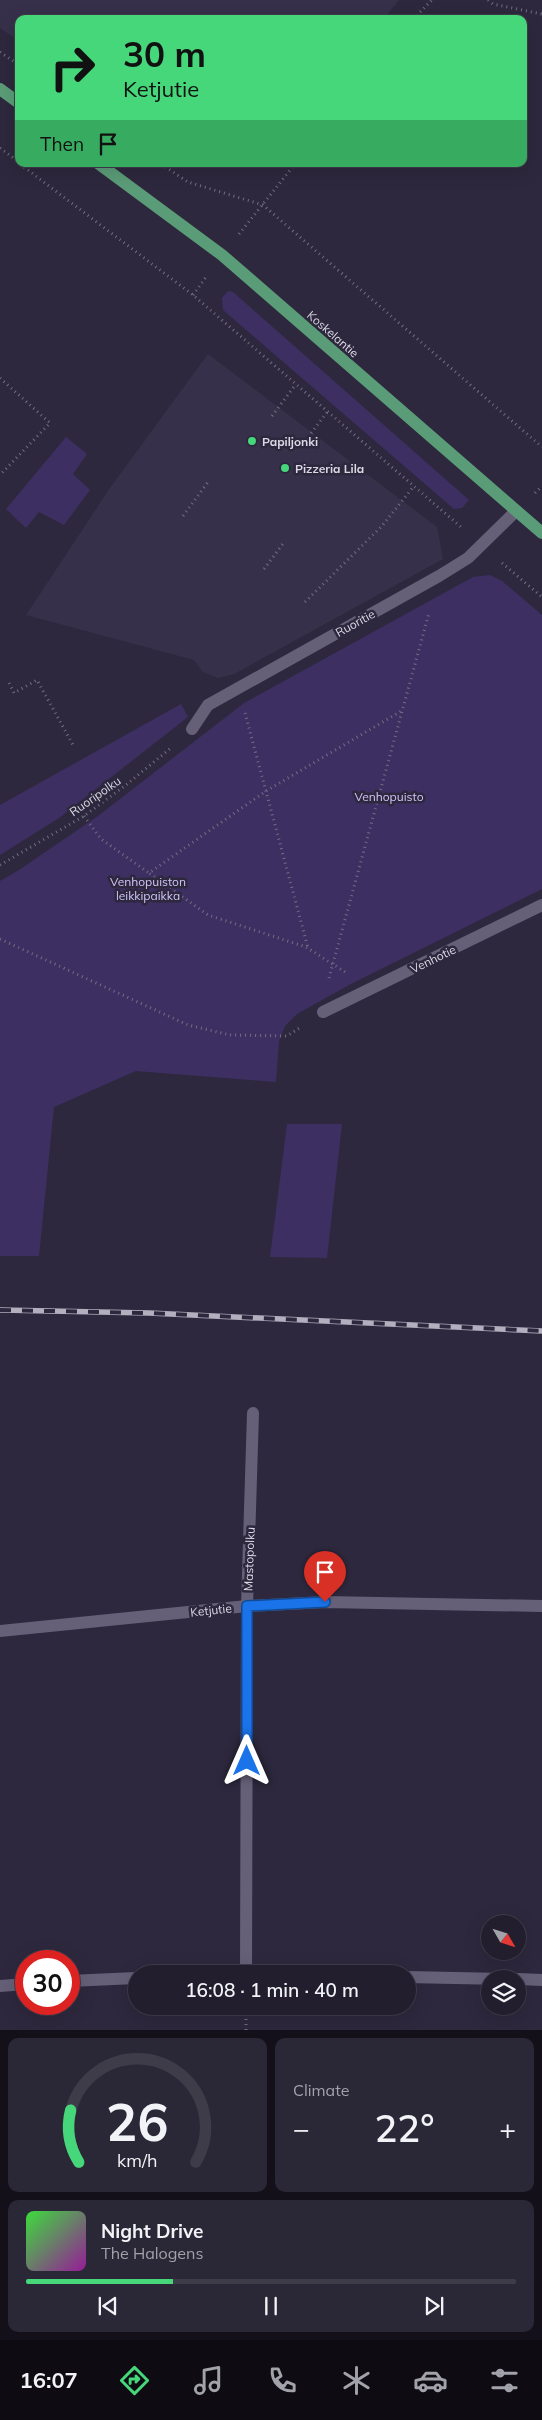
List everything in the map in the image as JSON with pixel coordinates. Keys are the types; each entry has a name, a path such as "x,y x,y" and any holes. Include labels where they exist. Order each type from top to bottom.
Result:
{"main road":[{"path":"0,89 15,100"},
{"name":"Koskelantie","path":"103,167 222,255 542,533"}],"street":[{"name":"Ruoritie","path":"192,729 208,705 468,558 516,511"},
{"name":"Venhotie","path":"323,1012 542,905"},
{"name":"Mastopolku","path":"247,1965 247,1606 253,1413"},
{"name":"Ketjutie","path":"0,1631 247,1606 325,1602 542,1606"},
{"path":"416,1977 481,1979"},
{"path":"80,1981 128,1978"},
{"path":"526,1979 542,1980"},
{"path":"0,1986 15,1985"}],"path":[{"path":"417,15 432,0"},
{"path":"488,0 494,4 542,14"},
{"path":"0,52 15,62"},
{"path":"0,148 15,159"},
{"path":"25,167 193,295 542,597"},
{"path":"166,167 188,182 263,205 542,447"},
{"path":"263,205 294,167"},
{"path":"0,378 50,424 0,475"},
{"path":"272,416 296,384"},
{"path":"305,441 328,411"},
{"path":"183,516 208,482"},
{"path":"304,602 382,526 414,486"},
{"path":"264,569 286,541"},
{"path":"0,940 188,1026 230,1035 287,1036 323,1012 332,965 439,576"},
{"path":"9,683 14,693 37,680 73,745"},
{"path":"239,688 306,947"},
{"path":"149,873 266,791 403,710"},
{"name":"Ruoripolku","path":"0,866 84,816 126,785 192,729"},
{"path":"84,816 101,839 208,915 306,947 332,965 374,988"},
{"path":"246,2015 246,2030"}],"shaded area":[{"path":"0,0 399,0 387,15 15,15 15,38 0,28"},
{"path":"208,354 437,527 443,559 234,674 218,678 203,672 194,660 26,615 110,488"}],"green space":[{"path":"228,291 233,292 469,500 462,508 454,509 223,310 222,298"},
{"path":"66,437 87,454 73,474 90,490 64,525 39,512 26,528 6,509"},
{"name":"Venhopuisto","path":"490,575 502,581 542,615 542,889 349,985 297,1014 285,1026 279,1041 276,1082 136,1071 54,1107 39,1256 0,1256 0,881 98,816 244,703 473,577"},
{"path":"181,704 188,717 59,818 0,855 0,805"},
{"path":"287,1124 342,1124 327,1258 270,1257"}],"railway":[{"path":"0,1310 149,1313 542,1331"}],"place":[{"name":"Papiljonki","path":"252,441"},
{"name":"Pizzeria Lila","path":"285,468"}],"route":[{"path":"247,1761 247,1606 325,1602"}],"park label":[{"name":"Venhopuiston leikkipaikka","path":"148,888"}]}
